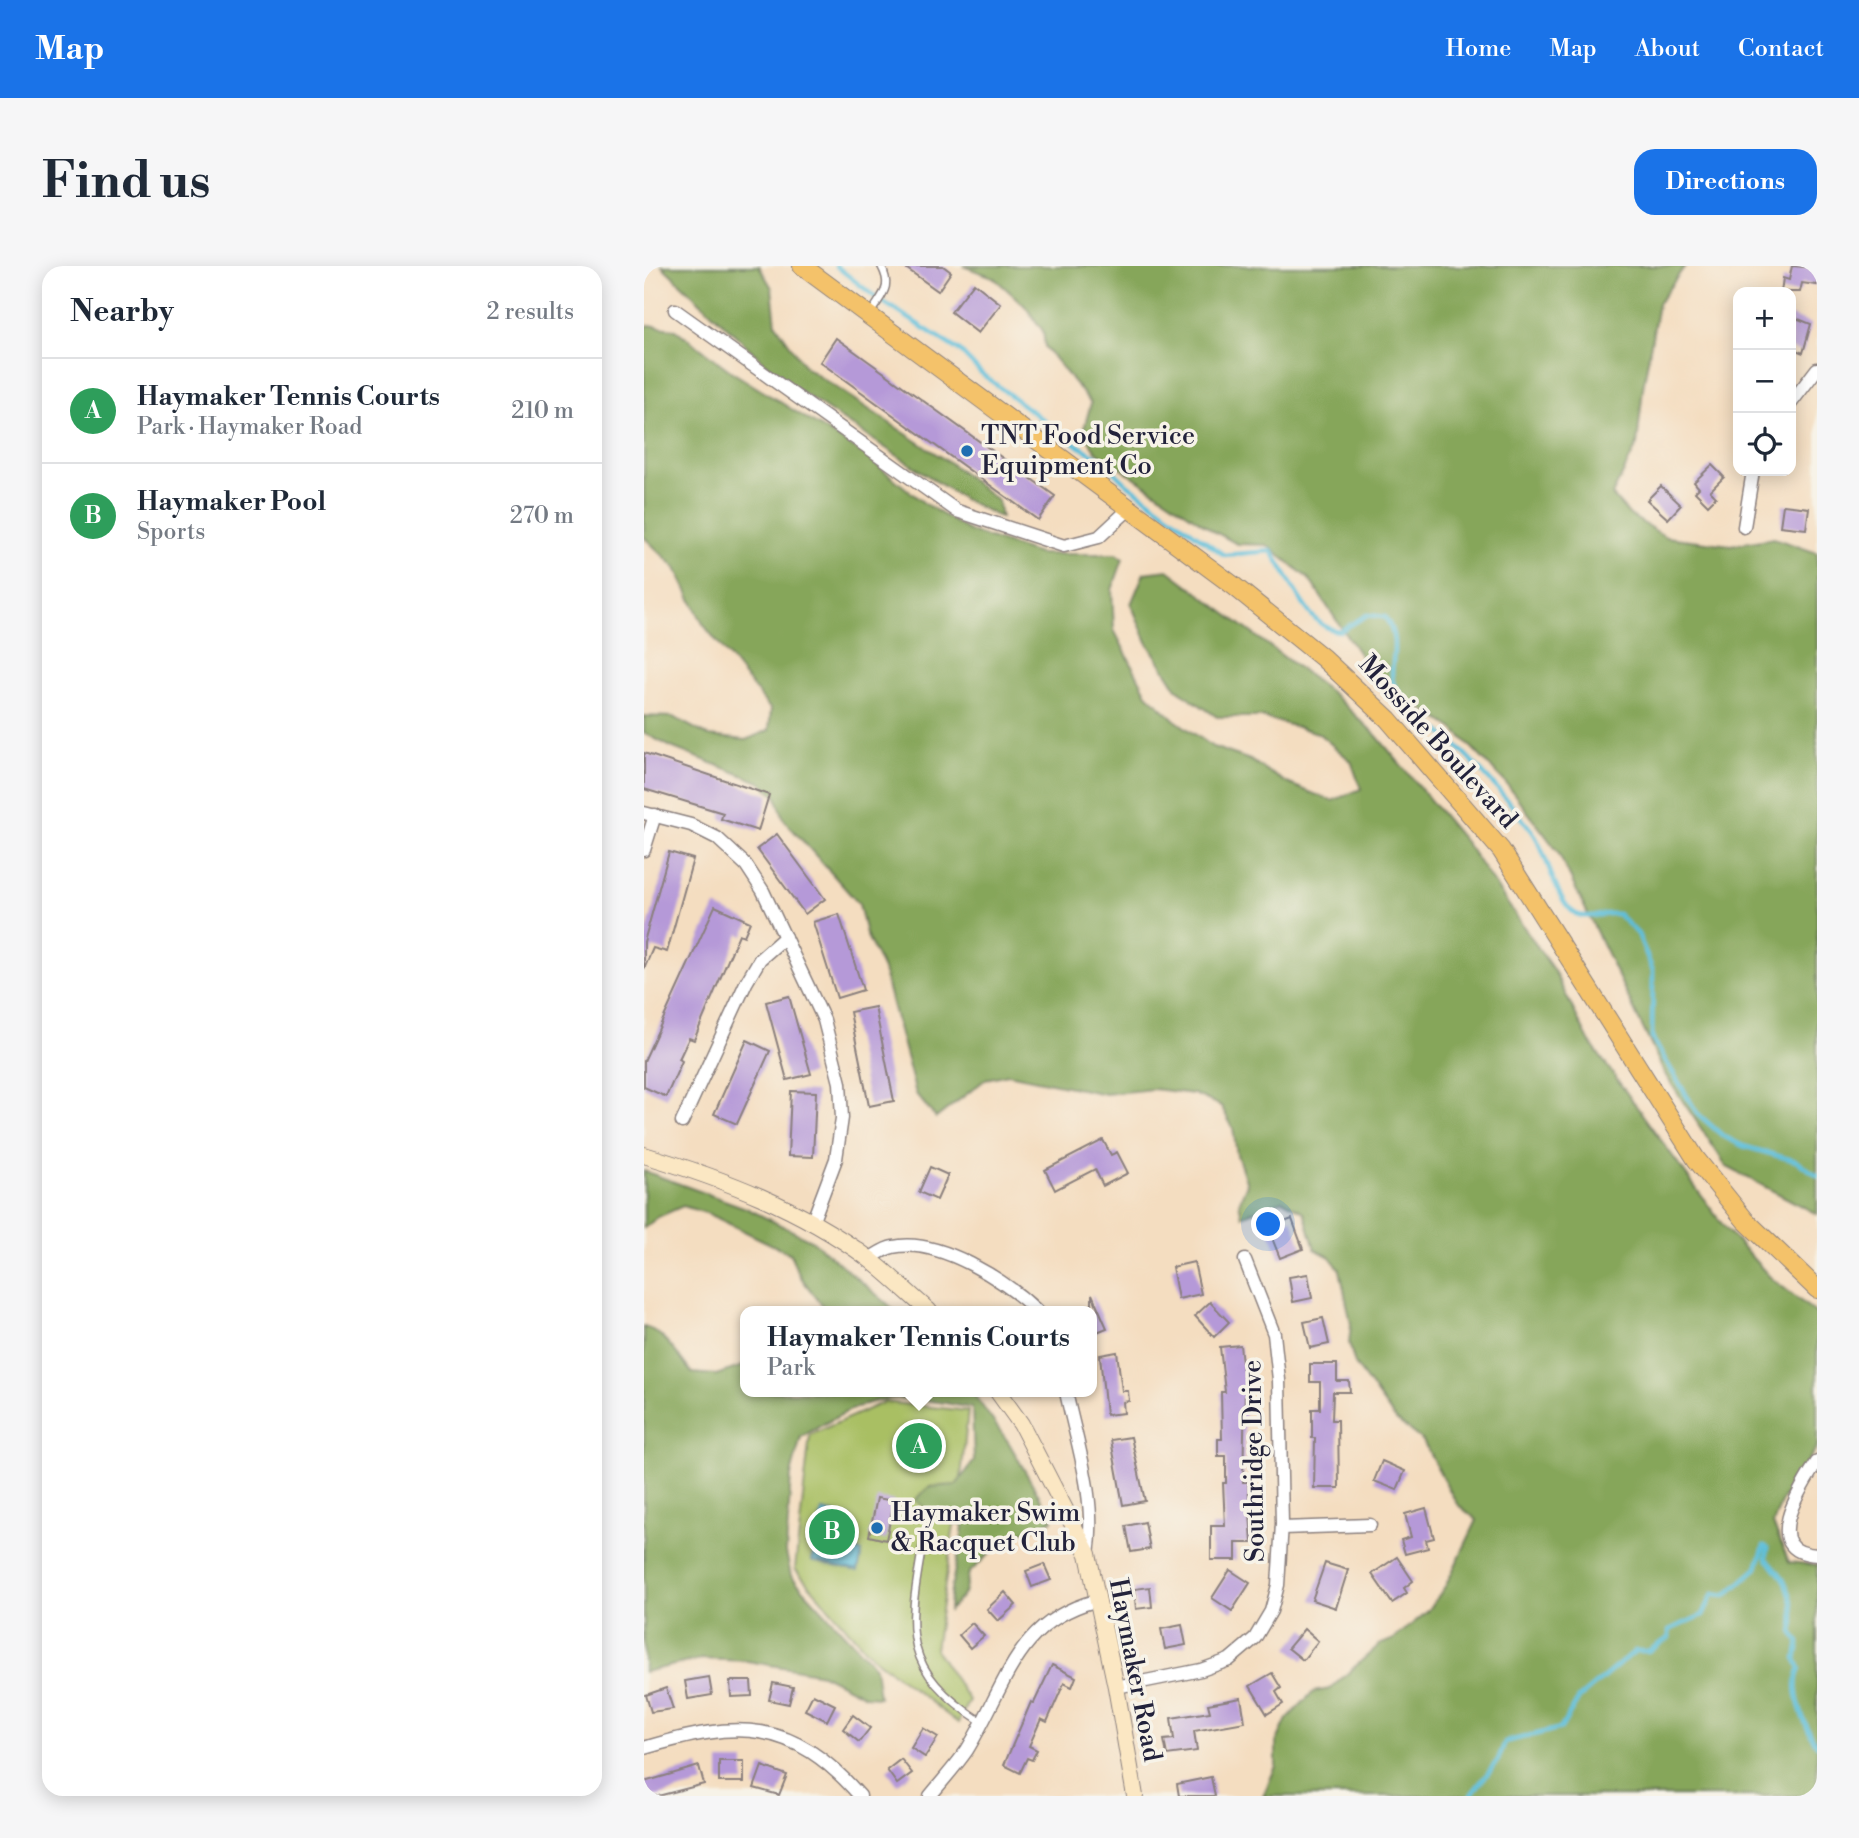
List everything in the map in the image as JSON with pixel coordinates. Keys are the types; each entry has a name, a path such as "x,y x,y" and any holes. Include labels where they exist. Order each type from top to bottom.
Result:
{"main road":[{"name":"Mosside Boulevard","path":"802,266 873,310 1323,658 1388,719 1440,776 1501,850 1696,1159 1745,1220 1817,1289"},
{"path":"644,1155 704,1173 767,1198 869,1259 923,1306"},
{"name":"Haymaker Road","path":"1002,1397 1021,1424 1087,1554 1116,1687 1135,1796"}],"street":[{"path":"675,310 957,511 1064,546 1098,537 1129,509"},
{"path":"1796,396 1817,369"},
{"path":"1744,527 1752,476"},
{"path":"644,850 649,814 691,825 717,838 746,865 764,891 824,1020 840,1083 842,1118 836,1159 812,1223"},
{"path":"682,1122 746,983 760,959 785,937"},
{"path":"869,1259 892,1247 943,1251 1001,1282 1031,1306"},
{"name":"Southridge Drive","path":"1116,1687 1200,1670 1229,1660 1255,1638 1271,1611 1278,1586 1282,1528 1279,1380 1274,1334 1245,1260"},
{"name":"Haymaker Road","path":"1067,1397 1092,1529 1087,1554"},
{"path":"1817,1462 1788,1514 1786,1524 1787,1536 1797,1549 1803,1554 1817,1555"},
{"path":"1282,1528 1370,1525"},
{"path":"930,1796 966,1751 1012,1662 1033,1634 1073,1607 1096,1601"},
{"path":"644,1748 696,1732 739,1728 776,1735 810,1749 842,1776 860,1796"}],"lane":[{"path":"873,310 888,290 888,278 881,266"},
{"path":"923,1538 911,1613 913,1642 920,1660 939,1686 962,1710 982,1722"}],"green space":[{"path":"662,266 759,266 772,288 776,324 805,367 950,463 998,501 1001,518 963,499 784,381"},
{"path":"963,266 1685,266 1658,304 1643,388 1637,445 1612,495 1630,515 1666,537 1731,545 1774,538 1817,553 1817,1214 1727,1167 1666,1076 1558,852 1505,782 1454,729 1383,683 1363,660 1309,579 1267,545 1237,544 1215,532 1096,451 1083,432 1091,403 1045,347 1043,331 1024,305 993,277"},
{"path":"650,325 676,330 732,372 865,455 924,503 971,532 1039,554 1116,554 1123,559 1112,590 1114,630 1147,694 1175,720 1213,747 1250,760 1287,783 1332,801 1361,789 1351,761 1318,733 1261,717 1217,717 1177,689 1147,642 1131,604 1144,573 1168,570 1333,694 1376,735 1466,843 1554,971 1589,1041 1725,1228 1770,1277 1817,1314 1817,1447 1782,1500 1773,1524 1789,1562 1817,1565 1817,1796 1263,1796 1276,1766 1276,1743 1287,1719 1313,1692 1330,1689 1379,1645 1394,1639 1428,1611 1446,1585 1477,1520 1457,1504 1423,1441 1396,1420 1355,1364 1349,1343 1351,1324 1340,1270 1330,1257 1315,1249 1304,1212 1282,1200 1242,1216 1239,1203 1247,1184 1237,1155 1233,1128 1221,1106 1194,1094 1153,1089 1105,1094 1008,1074 986,1079 936,1118 916,1094 883,970 866,934 859,904 784,820 776,796 760,782 671,747 644,733 644,716 673,717 709,736 746,740 769,730 771,710 703,624 676,568 644,537 644,327"},
{"path":"644,1171 746,1208 813,1241 890,1306 822,1306 801,1277 791,1254 709,1214 683,1206 658,1217 644,1228"},
{"path":"644,1327 658,1333 692,1373 716,1375 740,1367 740,1397 976,1397 1009,1443 1053,1520 1004,1540 969,1573 964,1594 949,1610 963,1525 934,1515 915,1500 929,1487 956,1485 974,1461 972,1408 901,1398 859,1406 801,1437 791,1475 786,1552 791,1576 875,1667 879,1697 865,1696 822,1674 747,1661 701,1659 644,1672"},
{"name":"Haymaker Swim & Racquet Club","path":"884,1402 968,1411 960,1487 935,1649 969,1700 958,1723 871,1656 795,1569 810,1435"}],"water":[{"path":"822,1511 850,1517 844,1548 862,1552 858,1571 812,1561"}],"building":[{"path":"903,266 943,266 951,272 938,291"},
{"path":"1792,266 1817,268 1817,285 1802,283 1800,292 1796,292 1796,287 1782,287 1783,278 1789,280"},
{"path":"974,283 1001,304 978,333 951,312"},
{"path":"1796,318 1811,324 1803,353 1796,350"},
{"name":"TNT Food Service Equipment Co","path":"836,338 1055,496 1038,520 820,362"},
{"path":"1712,465 1724,477 1710,491 1716,497 1708,505 1695,492 1699,488 1694,482"},
{"path":"1661,486 1681,505 1668,519 1647,500"},
{"path":"1783,505 1809,508 1806,529 1780,526"},
{"path":"644,753 769,795 758,831 721,819 723,813 644,789"},
{"path":"777,834 825,899 805,914 757,849"},
{"path":"669,852 693,859 667,952 653,948 644,969 644,942"},
{"path":"715,906 750,922 744,936 739,934 694,1040 689,1038 666,1097 644,1087 644,1061"},
{"path":"839,914 863,990 837,998 813,922"},
{"path":"789,996 811,1074 787,1080 766,1002"},
{"path":"875,1007 894,1101 869,1106 850,1012"},
{"path":"747,1040 770,1051 737,1124 714,1114"},
{"path":"791,1091 816,1092 813,1157 788,1156"},
{"path":"1103,1140 1111,1155 1117,1152 1128,1173 1103,1186 1095,1169 1055,1190 1045,1170"},
{"path":"930,1167 948,1175 937,1200 919,1192"},
{"path":"1292,1219 1303,1249 1280,1258 1268,1228"},
{"path":"1194,1262 1201,1294 1178,1299 1172,1267"},
{"path":"1308,1274 1312,1298 1293,1302 1289,1277"},
{"path":"1092,1294 1107,1328 1097,1332 1097,1306 1092,1306"},
{"path":"1210,1302 1229,1322 1214,1337 1195,1316"},
{"path":"1323,1318 1329,1344 1310,1348 1304,1322"},
{"path":"1240,1345 1245,1389 1243,1482 1248,1482 1252,1543 1236,1543 1236,1560 1211,1560 1211,1526 1225,1526 1223,1483 1226,1483 1226,1456 1218,1456 1218,1439 1222,1439 1221,1392 1225,1392 1220,1347"},
{"path":"1117,1352 1122,1391 1128,1391 1129,1401 1123,1402 1124,1413 1106,1415 1100,1355"},
{"path":"1310,1364 1337,1364 1337,1381 1349,1381 1350,1392 1333,1392 1332,1420 1338,1420 1339,1488 1314,1488 1315,1438 1312,1438 1312,1409 1320,1409 1320,1382 1310,1382"},
{"path":"1131,1437 1145,1501 1123,1505 1111,1440"},
{"path":"1382,1461 1405,1471 1397,1490 1374,1481"},
{"path":"877,1498 894,1501 886,1540 869,1536"},
{"path":"1426,1508 1434,1538 1426,1540 1428,1548 1405,1554 1401,1540 1411,1537 1405,1514"},
{"path":"1145,1522 1150,1549 1131,1552 1126,1526"},
{"path":"1397,1557 1413,1581 1404,1588 1407,1593 1392,1603 1372,1574"},
{"path":"1325,1563 1348,1570 1336,1608 1312,1600"},
{"path":"1044,1564 1051,1580 1032,1587 1026,1571"},
{"path":"1230,1570 1250,1583 1232,1611 1212,1598"},
{"path":"1150,1587 1152,1607 1136,1609 1134,1589"},
{"path":"1005,1592 1016,1605 998,1621 987,1609"},
{"path":"972,1623 984,1636 970,1648 959,1635"},
{"path":"1182,1625 1186,1645 1165,1649 1161,1629"},
{"path":"1304,1629 1318,1641 1303,1660 1288,1648"},
{"path":"1052,1665 1076,1677 1072,1687 1064,1683 1047,1722 1041,1719 1029,1746 1037,1750 1032,1760 1027,1758 1020,1773 1004,1765 1031,1702 1034,1703"},
{"path":"1272,1673 1281,1688 1276,1692 1283,1704 1267,1714 1250,1686"},
{"path":"709,1677 712,1695 688,1699 685,1681"},
{"path":"730,1681 751,1681 752,1696 731,1697"},
{"path":"773,1683 793,1687 789,1704 769,1700"},
{"path":"666,1688 673,1709 651,1712 646,1695"},
{"path":"813,1694 835,1705 827,1721 805,1710"},
{"path":"1241,1698 1245,1722 1194,1731 1197,1751 1167,1755 1164,1740 1174,1739 1171,1718 1210,1712 1208,1704"},
{"path":"853,1715 870,1728 859,1742 843,1729"},
{"path":"923,1728 938,1737 925,1757 911,1748"},
{"path":"901,1759 912,1773 897,1784 887,1770"},
{"path":"719,1761 744,1761 744,1782 719,1782"},
{"path":"699,1766 704,1784 658,1796 644,1796 644,1782"},
{"path":"762,1766 787,1775 779,1795 754,1788"},
{"path":"1211,1777 1215,1796 1179,1796 1177,1784"}],"waterway":[{"path":"836,266 874,296 961,352 982,374 1074,443 1102,460 1127,484 1224,555 1271,551 1308,611 1328,628 1340,631 1367,615 1385,617 1393,638 1392,674 1396,688 1498,789 1532,831 1562,899 1569,908 1580,916 1618,914 1638,934 1653,971 1652,1038 1697,1113 1723,1136 1743,1146 1796,1161 1817,1175"},
{"path":"1764,1546 1768,1548 1766,1558 1785,1583 1792,1602 1792,1632 1799,1642 1796,1659 1800,1669 1797,1677 1797,1697 1803,1718 1817,1745"},
{"path":"1470,1796 1498,1760 1505,1742 1561,1728 1579,1698 1635,1651 1648,1651 1669,1638 1669,1630 1703,1615 1713,1594 1725,1596 1757,1568 1764,1546"}],"place":[{"name":"TNT Food Service Equipment Co","path":"967,451"},
{"name":"Haymaker Tennis Courts","path":"919,1446"},
{"name":"Haymaker Swim & Racquet Club","path":"877,1528"},
{"name":"Haymaker Pool","path":"832,1532"}]}
